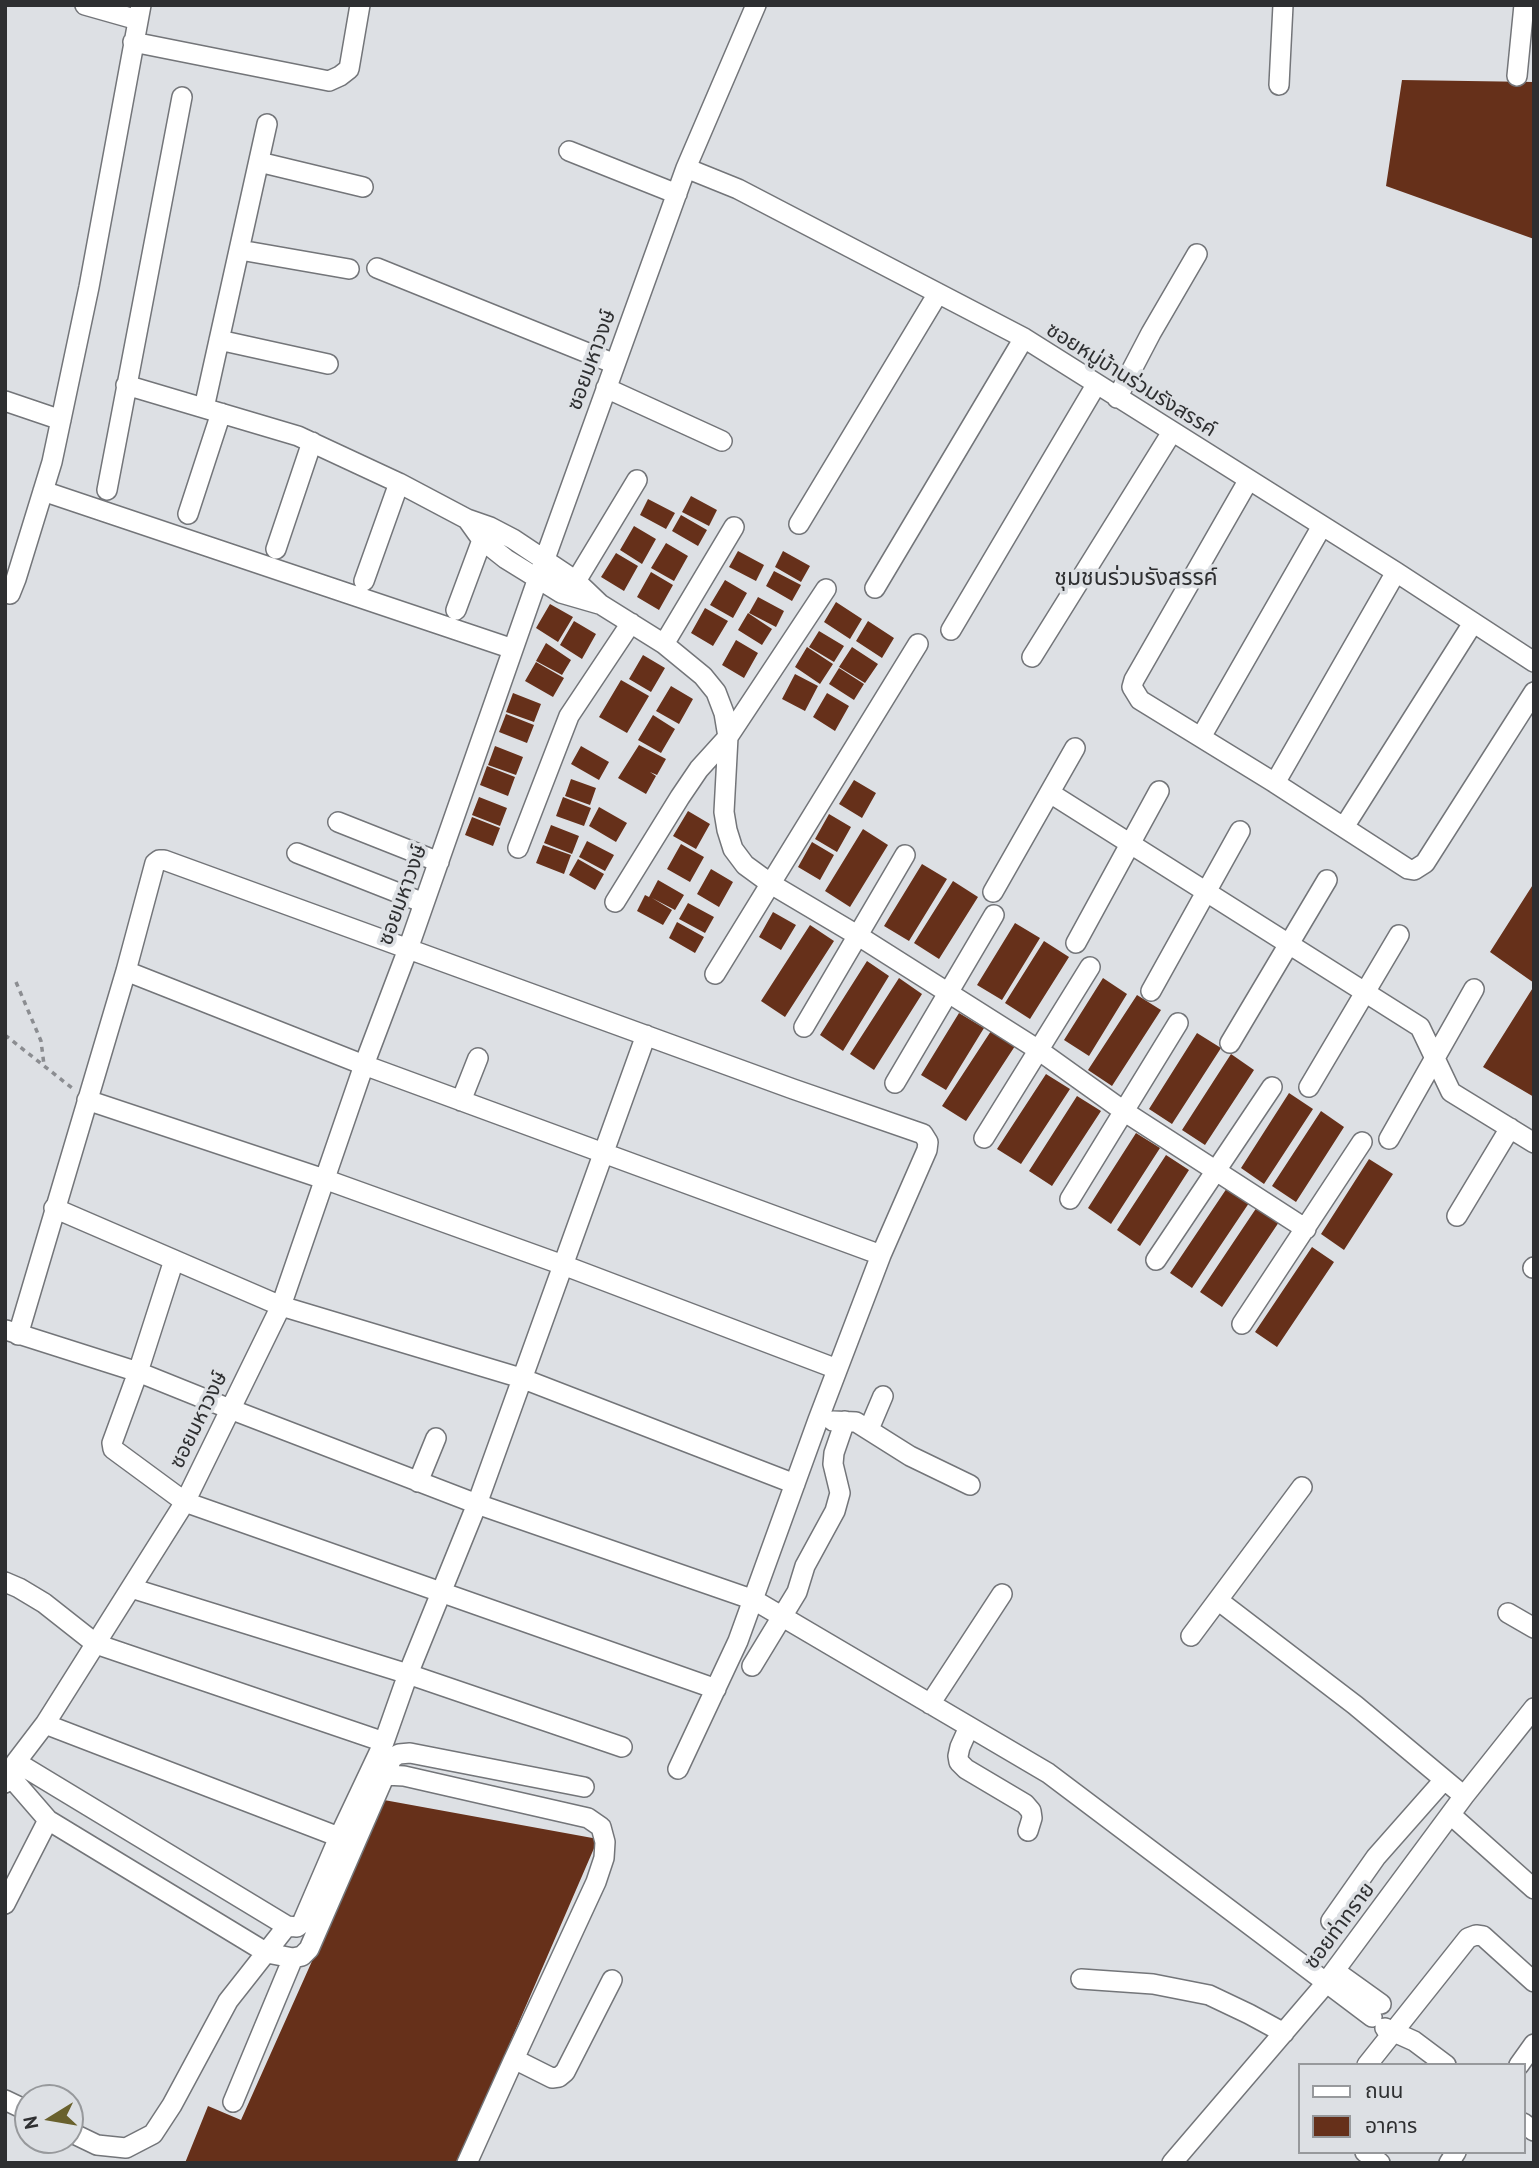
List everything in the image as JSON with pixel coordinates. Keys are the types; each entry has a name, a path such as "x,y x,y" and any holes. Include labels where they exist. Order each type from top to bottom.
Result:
{"street":[{"path":"7,598 16,579 52,462 89,287 140,13 85,5"},
{"path":"133,42 329,81 349,69 360,5"},
{"name":"ซอยมหาวงษ์","path":"10,1773 45,1724 185,1502 281,1306 364,1065 408,949 541,569 686,168 755,5"},
{"path":"1279,85 1283,5"},
{"path":"1517,76 1524,5"},
{"path":"107,490 182,97"},
{"path":"188,514 212,411 219,340 267,124"},
{"path":"569,151 677,194"},
{"path":"259,162 363,187"},
{"name":"ซอยหมู่บ้านร่วมรังสรรค์","path":"686,168 738,189 1024,338 1534,662"},
{"path":"240,250 349,269"},
{"path":"1117,398 1197,254"},
{"path":"377,268 615,363"},
{"path":"799,524 937,295"},
{"path":"875,587 1024,338"},
{"path":"219,340 328,364"},
{"path":"951,630 1096,384"},
{"path":"126,385 312,442 399,483 467,519 486,534 513,539 561,593 600,604"},
{"path":"606,388 722,441"},
{"path":"5,401 61,420"},
{"path":"1032,657 1172,432"},
{"path":"276,549 312,442"},
{"path":"576,581 637,480"},
{"path":"1248,481 1134,680 1132,687 1140,700 1408,869 1414,870 1420,868 1534,692"},
{"path":"364,581 399,483"},
{"path":"43,491 513,649"},
{"path":"1201,737 1322,526"},
{"path":"664,644 734,527"},
{"path":"456,610 486,534"},
{"path":"541,569 576,581 600,604 664,644 703,676 716,692 724,713 728,737 724,812 727,830 733,849 745,865 771,884 1037,1049 1125,1112 1306,1228"},
{"path":"1275,783 1396,572"},
{"path":"615,902 680,797 699,769 728,737 826,589"},
{"path":"518,848 569,716 631,623"},
{"path":"1344,827 1472,623"},
{"path":"715,974 918,644"},
{"path":"993,892 1075,748"},
{"path":"1076,943 1159,791"},
{"path":"1050,793 1420,1027 1451,1092 1534,1143"},
{"path":"338,822 439,862"},
{"path":"1151,991 1240,831"},
{"path":"297,853 424,903"},
{"path":"804,1027 905,855"},
{"path":"678,1769 738,1641 751,1598 837,1369 881,1255 927,1150 927,1137 919,1131 793,1089 159,860 155,863 88,1100 11,1333 138,1372 477,1504 751,1598 1048,1773 1330,1977 1443,2063"},
{"path":"1230,1043 1327,880"},
{"path":"895,1083 994,915"},
{"path":"1309,1087 1399,935"},
{"path":"984,1138 1090,967"},
{"path":"126,971 364,1065 881,1255"},
{"path":"1390,1139 1474,989"},
{"path":"1070,1199 1178,1023"},
{"path":"10,1773 287,1926 297,1927 302,1923 338,1837 384,1742 408,1674 477,1504 646,1035"},
{"path":"461,1101 478,1058"},
{"path":"1156,1260 1272,1087"},
{"path":"88,1100 324,1179 563,1265 837,1369"},
{"path":"1458,1216 1510,1128"},
{"path":"1242,1324 1362,1142"},
{"path":"54,1208 281,1306 521,1378 795,1484"},
{"path":"174,1260 112,1443 113,1449 185,1502 714,1688"},
{"path":"869,1430 883,1396"},
{"path":"818,1420 856,1422 910,1456 970,1485"},
{"path":"752,1666 797,1592 805,1566 835,1511 840,1493 833,1464 834,1453 845,1421"},
{"path":"418,1482 436,1438"},
{"path":"1191,1636 1302,1487"},
{"path":"5,1582 44,1603 96,1644 384,1742"},
{"path":"131,1588 408,1674 622,1746"},
{"path":"930,1703 1002,1594"},
{"path":"1219,1601 1355,1705 1464,1796"},
{"path":"1508,1613 1534,1628"},
{"name":"ซอยท่าทราย","path":"1178,2156 1330,1977 1464,1796 1534,1708"},
{"path":"45,1724 338,1837"},
{"path":"969,1727 960,1747 959,1762 966,1769 1025,1804 1031,1811 1032,1818 1028,1831"},
{"path":"10,1773 48,1820 267,1953 293,1958 302,1956 309,1949 385,1775 393,1758 398,1754 584,1787"},
{"path":"385,1775 404,1776 588,1818 601,1827 606,1842 596,1882 518,2061 467,2163"},
{"path":"1331,1921 1376,1857 1444,1780"},
{"path":"1451,1815 1534,1889"},
{"path":"5,1904 48,1820"},
{"path":"84,2139 97,2145 126,2148 153,2134 172,2105 228,2001 287,1926"},
{"path":"1368,2063 1387,2020 1468,1938 1483,1936 1534,1982"},
{"path":"233,2102 293,1958"},
{"path":"1081,1979 1153,1984 1209,1995 1284,2033"},
{"path":"518,2061 552,2078 565,2072 611,1980"},
{"path":"1520,2063 1534,2045"},
{"path":"1178,2156 1199,2163"}],"path":[{"path":"16,982 41,1041 44,1065"},
{"path":"5,1035 88,1100"}],"building":[{"path":"1402,80 1534,82 1534,239 1386,186"},
{"path":"691,496 717,510 709,526 682,512"},
{"path":"648,499 675,513 666,529 640,515"},
{"path":"681,515 707,530 698,546 672,531"},
{"path":"634,526 656,539 642,564 620,550"},
{"path":"666,543 688,556 674,581 651,568"},
{"path":"738,551 764,565 756,581 729,567"},
{"path":"783,551 810,566 801,582 775,567"},
{"path":"616,553 638,566 624,591 601,577"},
{"path":"774,571 801,585 792,601 766,586"},
{"path":"651,572 673,585 659,610 637,597"},
{"path":"725,580 747,593 733,618 710,605"},
{"path":"758,597 784,611 776,627 749,613"},
{"path":"836,602 862,619 850,639 824,622"},
{"path":"550,604 573,617 558,642 536,628"},
{"path":"705,608 728,621 713,646 691,633"},
{"path":"748,613 772,629 762,645 738,630"},
{"path":"574,621 596,634 582,659 560,645"},
{"path":"868,621 894,638 882,658 856,641"},
{"path":"819,631 844,646 834,662 809,647"},
{"path":"736,640 758,653 744,678 722,665"},
{"path":"546,643 571,660 562,675 536,661"},
{"path":"807,647 833,664 820,684 795,667"},
{"path":"852,647 878,664 865,683 839,667"},
{"path":"643,655 665,668 651,692 629,679"},
{"path":"536,662 564,678 553,697 525,681"},
{"path":"839,668 864,684 854,700 829,684"},
{"path":"795,674 818,686 805,711 782,699"},
{"path":"621,680 649,696 627,733 599,717"},
{"path":"671,686 693,699 679,724 656,711"},
{"path":"513,693 541,704 534,722 506,712"},
{"path":"827,693 849,706 835,731 813,717"},
{"path":"506,714 534,725 527,743 499,732"},
{"path":"653,715 675,729 661,753 638,740"},
{"path":"639,745 666,759 657,775 650,772 656,776 646,794 618,778"},
{"path":"495,746 523,757 516,775 488,765"},
{"path":"581,746 609,762 599,780 571,764"},
{"path":"487,766 515,777 508,796 480,785"},
{"path":"571,779 596,788 590,805 565,796"},
{"path":"854,780 876,793 862,818 839,804"},
{"path":"479,797 507,808 500,826 472,815"},
{"path":"563,797 591,808 584,826 556,816"},
{"path":"599,807 627,823 616,842 589,826"},
{"path":"688,811 710,824 696,849 673,836"},
{"path":"829,814 851,827 837,852 815,839"},
{"path":"472,817 500,828 493,846 465,835"},
{"path":"551,825 579,836 572,854 544,843"},
{"path":"863,829 888,845 850,907 825,891"},
{"path":"587,841 614,855 605,871 579,857"},
{"path":"812,842 834,855 820,880 798,867"},
{"path":"681,844 704,857 690,882 667,869"},
{"path":"543,845 571,855 564,874 536,863"},
{"path":"578,859 604,874 595,890 569,875"},
{"path":"922,864 947,879 909,941 884,926"},
{"path":"711,869 733,882 719,907 697,894"},
{"path":"658,880 684,895 675,910 652,898 672,910 663,925 637,911 645,895 649,897"},
{"path":"953,881 978,897 939,959 914,943"},
{"path":"1534,883 1534,983 1490,952"},
{"path":"688,903 714,917 705,933 679,919"},
{"path":"773,912 796,925 781,950 759,937"},
{"path":"677,922 704,937 695,953 669,938"},
{"path":"1015,923 1040,938 1002,1000 977,985"},
{"path":"810,925 834,941 785,1017 761,1001"},
{"path":"1044,941 1069,957 1030,1019 1005,1003"},
{"path":"867,961 889,976 843,1051 820,1035"},
{"path":"899,978 922,994 874,1070 850,1054"},
{"path":"1103,978 1127,994 1089,1056 1064,1040"},
{"path":"1534,986 1534,1097 1483,1067"},
{"path":"1137,995 1161,1010 1112,1086 1088,1070"},
{"path":"959,1013 984,1028 946,1090 921,1075"},
{"path":"991,1031 1015,1046 966,1121 942,1106"},
{"path":"1197,1033 1221,1048 1172,1124 1149,1109"},
{"path":"1231,1054 1254,1070 1205,1145 1182,1130"},
{"path":"1046,1074 1070,1089 1021,1164 997,1149"},
{"path":"1289,1093 1313,1109 1264,1184 1241,1168"},
{"path":"1077,1096 1101,1111 1052,1186 1029,1171"},
{"path":"1321,1111 1344,1127 1296,1202 1272,1186"},
{"path":"1136,1133 1160,1148 1111,1224 1088,1208"},
{"path":"1166,1155 1189,1170 1140,1246 1117,1230"},
{"path":"1369,1159 1393,1174 1344,1250 1321,1234"},
{"path":"1227,1188 1249,1203 1192,1288 1170,1273"},
{"path":"1257,1207 1279,1222 1222,1307 1200,1292"},
{"path":"1312,1247 1334,1262 1277,1347 1255,1332"},
{"path":"384,1800 598,1839 458,2163 185,2163 208,2106 241,2120"}],"district":[{"name":"ชุมชนร่วมรังสรรค์","path":"1136,578"}]}
